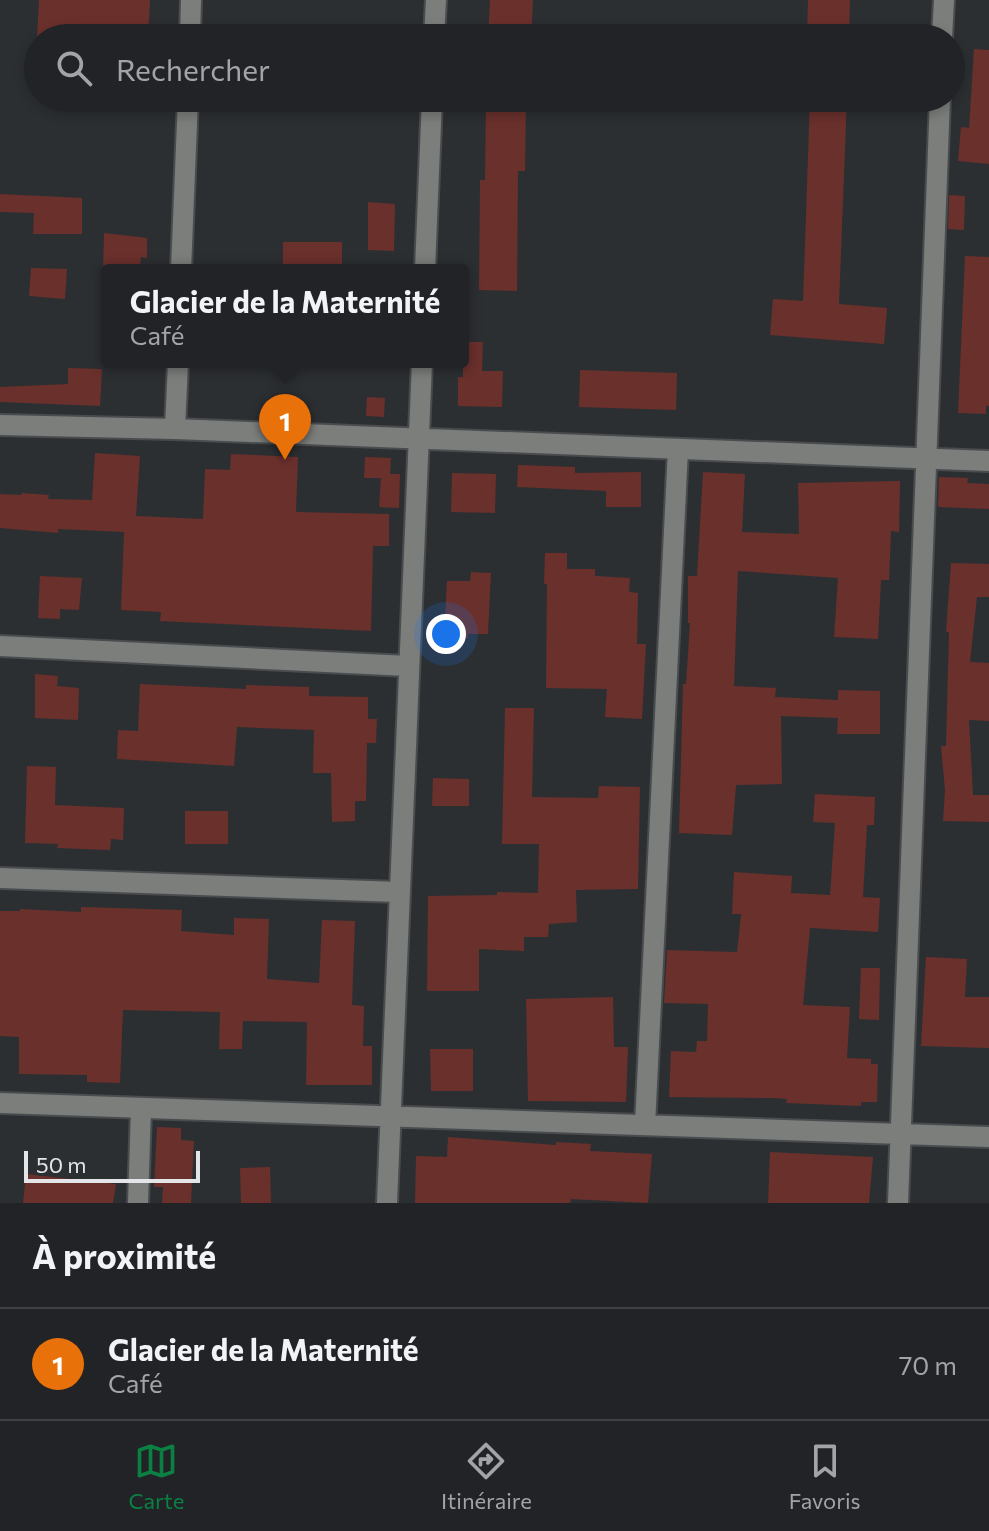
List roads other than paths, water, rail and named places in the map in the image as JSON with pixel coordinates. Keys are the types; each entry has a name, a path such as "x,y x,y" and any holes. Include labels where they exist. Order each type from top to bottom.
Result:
{"street":[{"path":"190,24 191,0"},
{"path":"435,24 436,0"},
{"path":"943,24 944,0"},
{"path":"181,264 187,112"},
{"path":"425,264 431,112"},
{"path":"898,1203 939,112"},
{"path":"175,429 178,368"},
{"path":"387,1203 422,368"},
{"path":"0,425 989,461"},
{"path":"645,1125 678,449"},
{"path":"0,646 408,666"},
{"path":"0,878 398,892"},
{"path":"0,1103 989,1137"},
{"path":"138,1203 141,1109"}],"place":[{"name":"Glacier de la Maternité","path":"285,460"}]}
